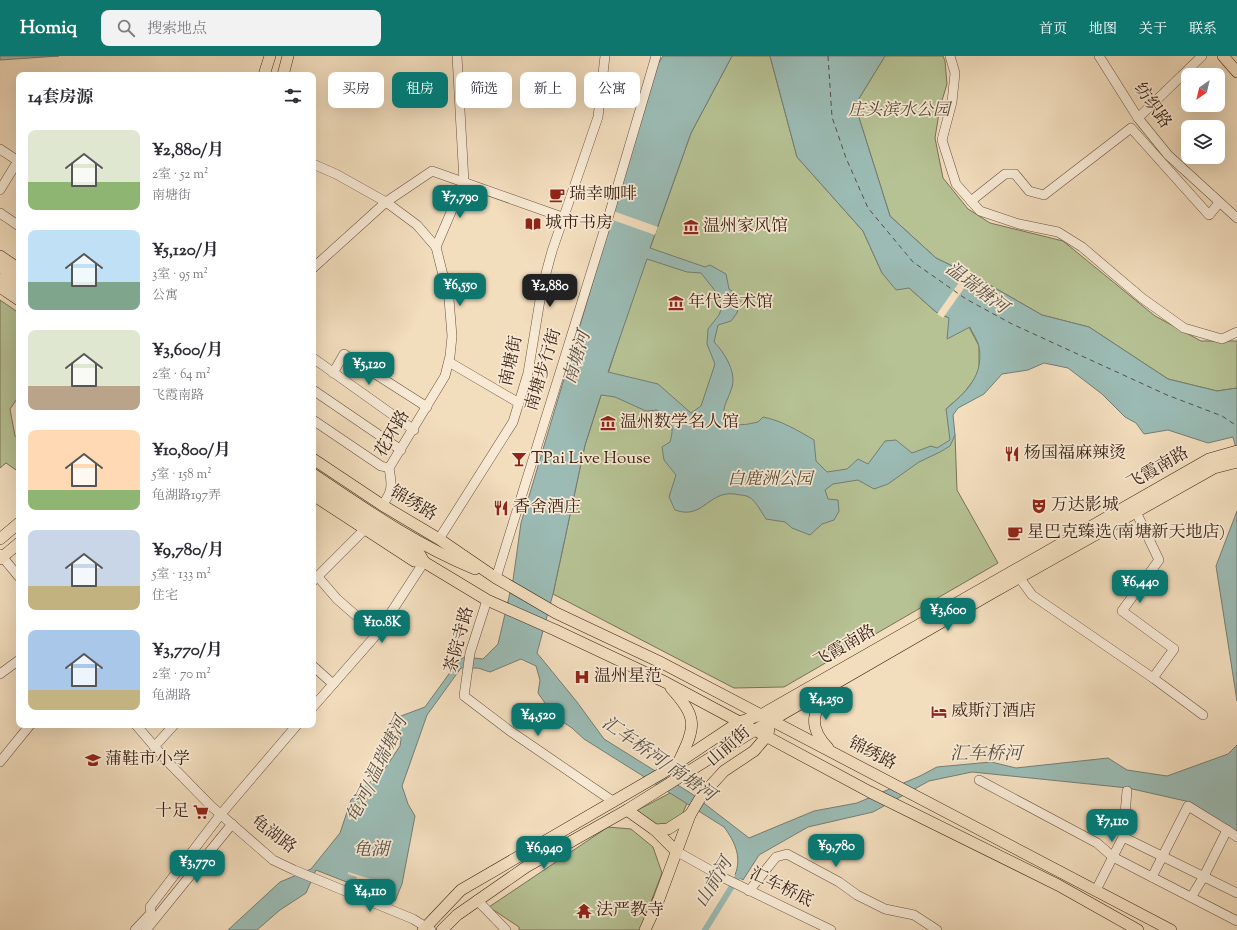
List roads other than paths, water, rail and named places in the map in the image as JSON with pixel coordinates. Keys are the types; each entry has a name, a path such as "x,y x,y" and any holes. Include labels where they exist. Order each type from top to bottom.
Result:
{"main road":[{"path":"265,72 270,56"},
{"path":"284,72 288,56"},
{"path":"1224,56 1237,72"},
{"path":"0,256 16,267"},
{"path":"0,267 16,277"},
{"path":"0,276 16,286"},
{"path":"0,288 16,298"},
{"name":"飞霞南路","path":"427,929 461,890 630,793 739,722 761,715 1237,451"},
{"name":"锦绣路","path":"316,461 382,505 439,539 496,578 556,613 662,663 1171,930"},
{"name":"飞霞南路","path":"442,930 457,915 526,867 627,810 755,730 772,722 830,688 1016,574 1136,512 1212,464 1237,462"},
{"name":"锦绣路","path":"316,476 392,527 457,562 496,578"},
{"path":"316,486 419,553 424,562"},
{"path":"316,497 414,561 424,562 487,600"},
{"path":"0,539 16,526"},
{"path":"1,557 16,545"},
{"name":"锦绣路","path":"487,600 555,630 665,682 870,792 1058,885 1138,930"},
{"path":"665,682 687,706 692,724 690,738 679,761"},
{"path":"830,688 818,706 814,722 819,738 832,753"},
{"name":"山前街","path":"645,930 659,899 691,814 702,796 724,771 749,756 766,736 772,722"},
{"path":"627,810 655,830 676,851"},
{"name":"山前街","path":"655,830 668,829 691,814"}],"street":[{"path":"436,246 464,182 457,56"},
{"name":"南塘街","path":"439,539 513,422 528,372 542,288 562,217 598,118 605,56"},
{"name":"南塘步行街","path":"496,578 609,215 656,56"},
{"path":"950,56 955,73 952,102 942,140 956,184 980,211 1019,224 1058,232 1082,247 1142,298 1184,328 1222,339 1237,332"},
{"name":"纺织路","path":"1099,56 1138,118 1168,155 1237,218"},
{"path":"1138,118 1202,56"},
{"path":"971,201 1005,174 1015,174 1029,191 1044,195 1097,152 1131,128 1209,215 1219,203"},
{"path":"0,150 16,159"},
{"path":"1,186 16,163"},
{"name":"花环路","path":"316,165 336,174 386,202 417,226 436,246 449,299 452,336 445,376 414,430 389,468 392,486 389,496 382,505"},
{"path":"316,265 386,202 432,171 562,217"},
{"path":"0,213 16,224"},
{"path":"333,373 344,354 427,407"},
{"path":"316,360 414,430"},
{"path":"448,362 519,402"},
{"path":"316,392 401,450"},
{"path":"316,422 381,466 389,468"},
{"path":"1136,512 1159,560 1122,611 1174,649 1153,678"},
{"path":"316,578 365,529"},
{"path":"1,557 16,574"},
{"path":"316,704 377,634 424,562"},
{"path":"1016,574 1032,595 1153,678 1203,715"},
{"path":"316,580 377,634"},
{"name":"茶院寺路","path":"487,600 470,653 464,696 510,731 614,802"},
{"path":"0,674 16,662"},
{"path":"316,669 333,684"},
{"path":"0,762 28,728"},
{"name":"龟湖路","path":"138,728 166,760 220,814 273,860 317,880 412,919 427,929"},
{"path":"154,747 171,728"},
{"path":"135,930 151,913 150,906 220,814 295,728"},
{"path":"979,780 1097,843 1112,858 1192,896 1237,921"},
{"path":"1096,890 1123,837 1127,791"},
{"path":"1152,877 1188,806 1237,837"},
{"name":"龟湖路","path":"146,930 232,824"},
{"path":"1192,896 1228,830"},
{"path":"1123,837 1237,892"},
{"name":"汇车桥底","path":"676,851 726,880 831,930"},
{"path":"747,890 776,857 787,854 839,882 857,895 885,909 914,915 936,930"},
{"path":"478,900 506,930"}],"water":[{"path":"0,56 59,56 0,60"},
{"path":"663,56 732,56 691,133 650,248 705,267 710,265 726,274 729,289 738,295 740,301 737,313 731,321 718,325 714,342 726,358 733,377 733,384 724,408 724,420 733,424 745,425 758,422 763,417 789,426 814,440 816,461 827,472 847,469 858,459 868,464 885,441 896,440 912,453 931,446 937,448 950,440 946,409 967,390 976,375 980,357 976,339 970,327 947,339 949,318 936,312 909,288 896,290 882,273 863,231 797,157 770,56 885,56 855,105 890,216 936,258 981,280 1042,315 1089,327 1168,379 1217,391 1237,388 1237,452 1233,437 1208,443 1168,430 1144,434 1136,423 1125,417 1102,394 1068,368 1044,363 1028,370 1002,374 984,394 958,408 953,415 955,435 950,446 919,462 888,484 874,489 858,480 833,484 825,490 828,499 838,500 839,511 834,520 822,524 810,535 792,528 785,522 766,519 754,501 744,495 729,494 721,496 693,511 685,512 675,510 669,497 676,475 664,460 662,447 670,442 672,431 671,423 657,410 646,411 615,397 601,395 585,445 553,594 537,653 577,702 604,739 692,794 749,838 814,811 857,803 920,776 937,767 991,762 1016,768 1108,758 1127,770 1167,776 1228,754 1237,745 1237,834 1190,802 1128,788 972,772 929,781 873,812 808,827 759,855 743,880 735,875 738,862 736,850 724,827 584,739 572,728 554,716 538,693 540,680 536,666 521,659 490,672 478,668 461,668 427,715 402,786 408,804 415,816 402,884 395,901 316,870 306,893 280,910 257,930 228,930 280,882 311,869 340,833 351,800 386,767 400,746 401,739 394,730 397,725 393,719 425,707 459,660 465,657 483,659 498,644 513,580 521,523 658,64","holes":["647,259 687,272 701,273 724,302 719,315 708,329 707,344 715,364 701,406 691,413 658,384 608,372"]},
{"path":"1237,511 1237,701 1216,566"}],"waterway":[{"name":"山前河","path":"705,930 742,870"}],"place":[{"name":"瑞幸咖啡","path":"557,195"},
{"name":"城市书房","path":"533,224"},
{"name":"温州家风馆","path":"691,227"},
{"name":"年代美术馆","path":"676,303"},
{"name":"温州数学名人馆","path":"608,423"},
{"name":"杨国福麻辣烫","path":"1012,454"},
{"name":"TPai Live House","path":"519,459"},
{"name":"万达影城","path":"1039,506"},
{"name":"香舍酒庄","path":"501,508"},
{"name":"星巴克臻选(南塘新天地店)","path":"1015,533"},
{"name":"温州星范","path":"582,677"},
{"name":"威斯汀酒店","path":"939,712"},
{"name":"蒲鞋市小学","path":"93,760"},
{"name":"十足","path":"201,812"},
{"name":"法严教寺","path":"584,911"}],"park label":[{"name":"庄头滨水公园","path":"899,111"},
{"name":"白鹿洲公园","path":"770,480"}],"water label":[{"name":"温瑞塘河","path":"976,289"},
{"name":"南塘河","path":"578,358"},
{"name":"汇车桥河","path":"986,755"},
{"name":"汇车桥河/南塘河","path":"658,760"},
{"name":"龟河/温瑞塘河","path":"378,770"},
{"name":"龟湖","path":"371,851"}]}
